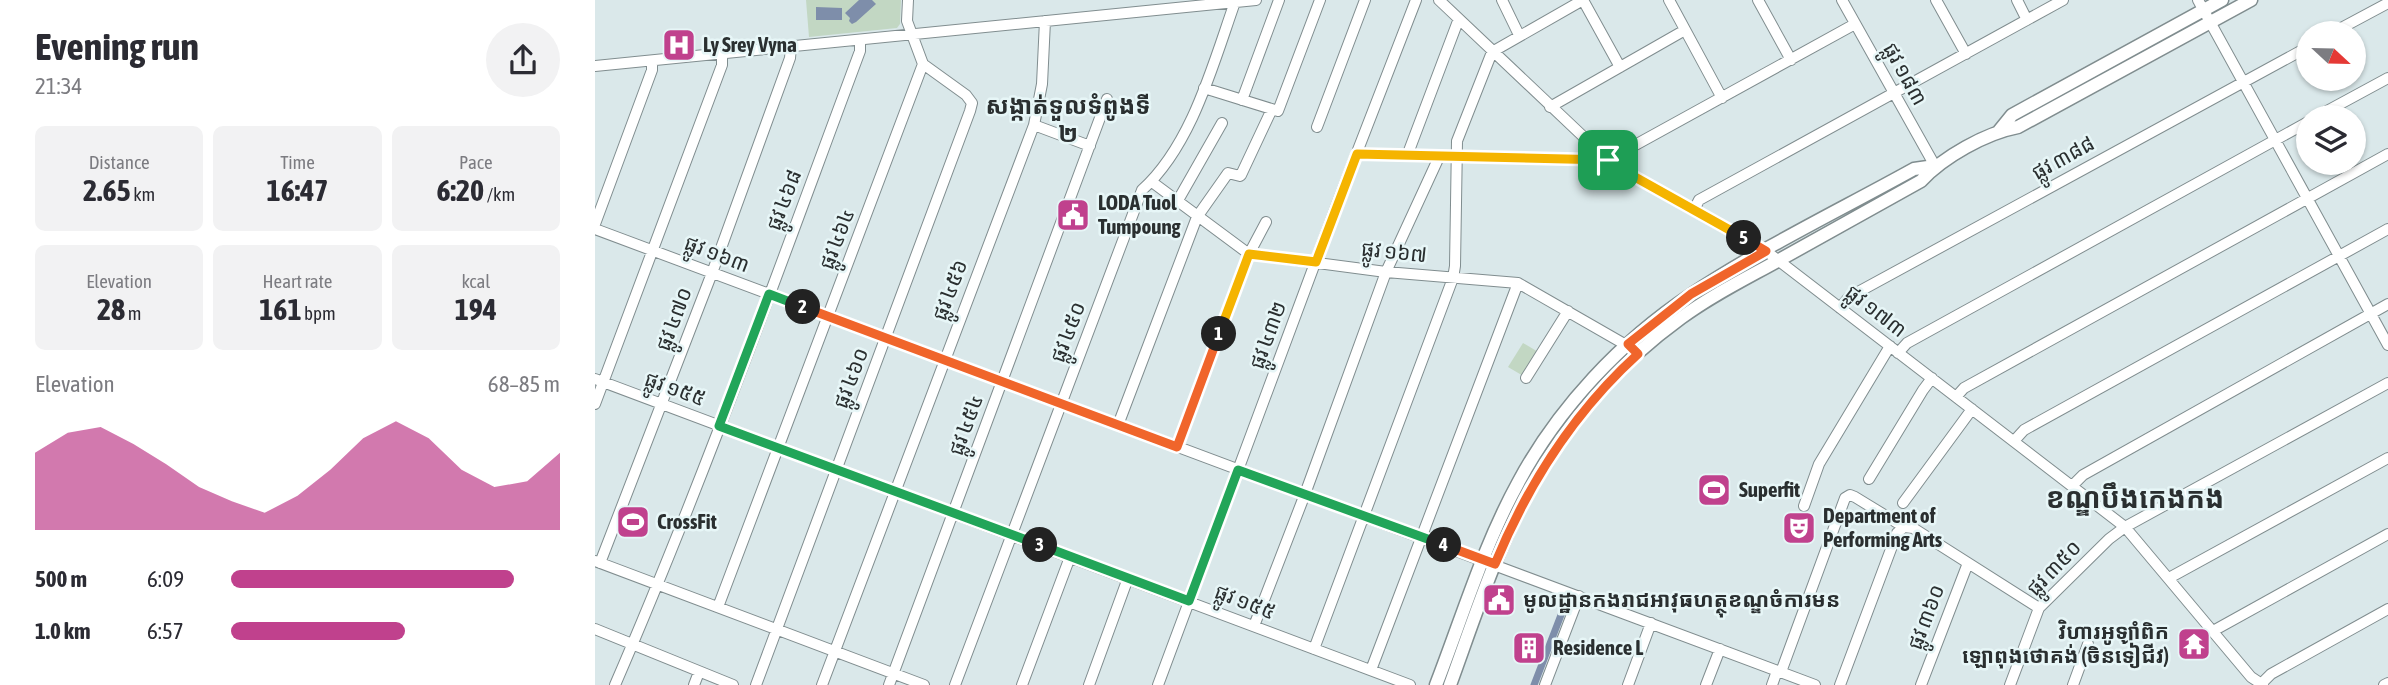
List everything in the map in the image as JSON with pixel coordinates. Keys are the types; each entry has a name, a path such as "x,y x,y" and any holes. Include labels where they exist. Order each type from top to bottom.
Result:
{"main road":[{"path":"1525,484 1619,371 1699,305 1921,181 1935,166 1999,131 2018,127 2222,0"},
{"path":"2204,11 2251,0"},
{"path":"1436,685 1525,484 1568,408 1628,344 1691,294 1914,169 1935,166"},
{"path":"1835,213 1842,225"},
{"path":"1450,685 1489,562"}],"street":[{"path":"908,0 907,21 923,64"},
{"path":"595,66 1256,0"},
{"path":"1242,100 1279,0"},
{"path":"1118,425 1197,216 1228,173 1240,177 1275,110 1320,0"},
{"path":"1317,127 1365,0"},
{"name":"ផ្លូវ ៤៣២","path":"1158,685 1416,0"},
{"name":"ផ្លូវ ១៧៣","path":"1439,0 1458,21 1608,160 1779,260 2125,527 2251,677 2262,685"},
{"path":"1502,0 1519,35"},
{"path":"1314,649 1453,278 1457,141 1492,52 1583,0 1619,66"},
{"path":"1669,0 1722,98"},
{"path":"1758,0 1791,60"},
{"name":"ផ្លូវ ១៨៣","path":"1842,0 1935,166"},
{"path":"1936,0 1966,54"},
{"path":"2017,0 2027,20"},
{"path":"1694,210 1699,200 2063,0"},
{"name":"ផ្លូវ ៤៥០","path":"955,685 1142,190 1152,182 1184,133 1204,88 1235,2"},
{"path":"2354,21 2388,3"},
{"path":"2204,11 2388,345"},
{"name":"ផ្លូវ ៤៥៦","path":"822,685 1034,125 1042,84 1045,21"},
{"path":"1407,156 1458,21"},
{"path":"1357,154 1608,160 1855,24"},
{"path":"1551,107 1685,30"},
{"name":"ផ្លូវ ៤៦៨","path":"615,685 719,426 860,51 860,40"},
{"name":"ផ្លូវ ៤៧០","path":"598,562 712,273 790,58 791,47"},
{"name":"ផ្លូវ ៣៨៨","path":"1840,308 1849,297 2296,53"},
{"path":"595,404 599,381 653,250 722,65 722,54"},
{"path":"595,226 652,70 652,61"},
{"name":"ផ្លូវ ៤៦៤","path":"718,607 923,64"},
{"name":"ផ្លូវ ៤៦០","path":"756,685 972,103 966,95 923,64"},
{"path":"2338,105 2388,78"},
{"path":"1204,88 1275,110"},
{"name":"ផ្លូវ ៤៥៤","path":"889,685 1107,99"},
{"path":"1177,202 1222,123"},
{"path":"1034,125 1090,146"},
{"path":"1804,506 1819,464 1894,349 2296,129"},
{"path":"1956,397 1964,388 2388,154"},
{"path":"1254,626 1386,272 1439,157"},
{"name":"ផ្លូវ ១៦៧","path":"1152,182 1249,254 1386,272 1518,283 1628,344 1638,354"},
{"path":"1177,447 1249,254 1266,222"},
{"name":"ផ្លូវ ១៦៣","path":"595,226 712,273 1815,685"},
{"path":"2014,441 2024,430 2388,229"},
{"path":"1371,670 1518,283"},
{"path":"2073,486 2083,475 2388,304"},
{"path":"1526,378 1568,311"},
{"path":"1869,480 1932,378"},
{"name":"ផ្លូវ ១៥៥","path":"599,381 1410,685"},
{"name":"ផ្លូវ ៣៥០","path":"2010,685 2039,608 2109,539 2125,527 2388,383"},
{"path":"1903,503 1972,409"},
{"path":"2169,578 2388,458"},
{"path":"1772,685 1845,498 1850,495 1904,527 1913,528 2039,608"},
{"path":"1840,685 1897,533 1904,527"},
{"path":"2213,631 2388,534"},
{"path":"1022,685 1070,556"},
{"path":"598,562 924,685"},
{"name":"ផ្លូវ ៣៦០","path":"1921,685 1968,563"},
{"path":"1089,685 1128,578"},
{"path":"1545,685 1579,596"},
{"path":"2262,685 2271,674 2388,609"},
{"path":"1628,685 1651,623"},
{"path":"595,629 733,685"},
{"path":"2073,685 2088,644"},
{"path":"1706,685 1720,649"},
{"path":"694,685 699,671"}],"green space":[{"path":"806,0 901,0 900,24 897,28 809,37"},
{"path":"1523,343 1540,353 1525,377 1508,367"}],"water":[{"path":"859,0 872,0 876,4 852,24 845,13"},
{"path":"816,7 842,8 842,20 816,20"}],"waterway":[{"path":"1534,685 1566,602"}],"place":[{"name":"Ly Srey Vyna","path":"679,45"},
{"name":"LODA Tuol Tumpoung","path":"1073,215"},
{"name":"Superfit","path":"1714,490"},
{"name":"CrossFit","path":"633,522"},
{"name":"Department of Performing Arts","path":"1799,528"},
{"name":"មូលដ្ឋានកងរាជអាវុធហត្ថុខណ្ឌចំការមន","path":"1499,600"},
{"name":"វិហារអូឡាំពិក ឡោពុងថោគង់ (ចិនទៀជីវ)","path":"2194,644"},
{"name":"Residence L","path":"1529,648"}],"district":[{"name":"សង្កាត់ទួលទំពូងទី ២","path":"1068,120"},
{"name":"ខណ្ឌបឹងកេងកង","path":"2135,498"}],"route":[{"path":"1357,154 1608,160 1766,251 1691,294 1628,344 1638,354 1592,400 1566,433 1531,487 1495,564 1238,470 1189,601 719,426 769,294 1177,447 1249,254 1316,262 1357,154"}]}
